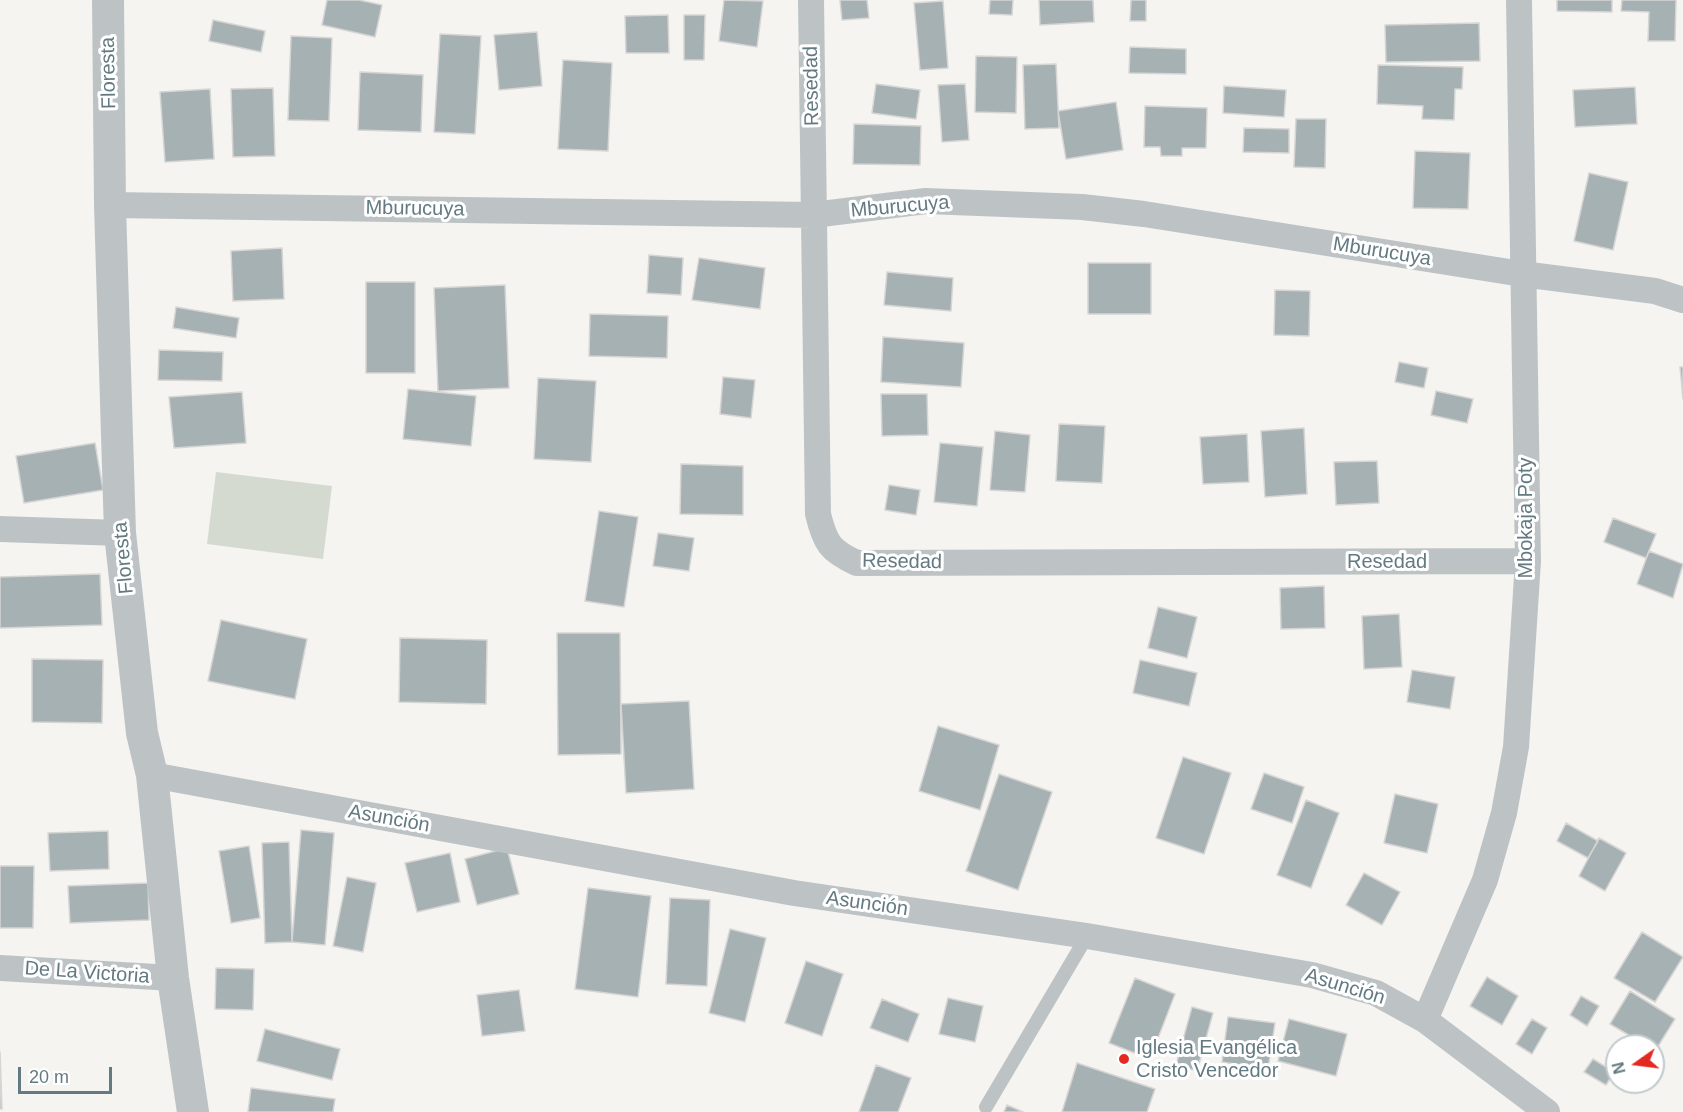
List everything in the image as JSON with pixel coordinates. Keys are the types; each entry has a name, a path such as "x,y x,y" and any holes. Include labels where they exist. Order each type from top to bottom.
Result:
{"street":[{"name":"Floresta","path":"108,0 110,205 120,533 142,733 152,775 173,978 193,1112"},
{"name":"Resedad","path":"811,0 818,514 823,536 835,554 856,563 1527,561"},
{"name":"Mbokaja Poty","path":"1425,1020 1485,880 1504,813 1516,747 1527,561 1519,0"},
{"name":"Mburucuya","path":"110,205 813,215 926,201 1061,205 1144,214 1522,274 1655,291 1683,300"},
{"path":"0,530 120,533"},
{"name":"Asunción","path":"152,775 794,893 1087,936 1312,975 1376,993 1425,1020 1548,1112"},
{"name":"De La Victoria","path":"0,968 173,978"}],"lane":[{"path":"986,1107 1087,936"}],"shaded area":[{"path":"216,472 332,486 323,559 207,544"}],"building":[{"path":"327,0 359,0 382,5 375,37 322,25"},
{"path":"724,0 763,1 757,47 719,41"},
{"path":"840,0 867,0 869,18 842,20"},
{"path":"990,0 1013,0 1012,15 989,14"},
{"path":"1039,0 1093,0 1094,22 1040,25"},
{"path":"1131,0 1146,0 1146,21 1130,21"},
{"path":"1557,0 1612,0 1612,12 1557,11"},
{"path":"1622,0 1676,0 1675,41 1648,41 1649,12 1621,11"},
{"path":"943,1 948,68 920,70 914,3"},
{"path":"668,15 669,53 626,53 625,16"},
{"path":"684,15 705,15 704,60 684,60"},
{"path":"213,20 265,31 261,52 209,41"},
{"path":"1479,23 1480,61 1386,62 1385,25"},
{"path":"537,32 542,86 499,90 494,35"},
{"path":"440,34 481,36 475,134 434,132"},
{"path":"291,36 332,38 329,121 288,120"},
{"path":"1130,47 1186,49 1186,74 1129,73"},
{"path":"976,56 1017,57 1016,113 975,112"},
{"path":"563,60 612,63 608,151 558,149"},
{"path":"1056,64 1059,128 1025,129 1023,65"},
{"path":"1378,65 1463,67 1462,89 1455,89 1454,120 1422,119 1423,106 1377,104"},
{"path":"360,72 423,75 421,132 358,130"},
{"path":"876,84 920,90 916,119 872,113"},
{"path":"965,84 969,140 942,142 938,85"},
{"path":"1224,86 1286,90 1284,117 1223,113"},
{"path":"1635,87 1637,124 1575,127 1573,90"},
{"path":"273,88 275,156 233,157 231,89"},
{"path":"210,89 214,159 165,162 160,92"},
{"path":"1116,102 1123,150 1066,159 1058,111"},
{"path":"1145,106 1207,108 1206,148 1182,148 1182,156 1161,156 1160,147 1144,147"},
{"path":"1296,119 1326,119 1325,168 1294,167"},
{"path":"854,124 921,126 920,165 853,164"},
{"path":"1244,128 1289,129 1289,153 1243,152"},
{"path":"1415,151 1470,153 1468,209 1413,208"},
{"path":"1589,173 1628,182 1613,250 1574,241"},
{"path":"282,248 284,299 233,301 231,251"},
{"path":"649,255 683,258 681,295 647,293"},
{"path":"699,258 765,268 760,309 692,300"},
{"path":"1088,263 1151,263 1151,314 1088,314"},
{"path":"887,272 953,278 951,311 884,305"},
{"path":"366,282 415,282 415,373 366,373"},
{"path":"505,285 509,388 438,391 434,288"},
{"path":"1275,290 1310,291 1309,336 1274,335"},
{"path":"176,307 239,318 236,338 173,328"},
{"path":"590,314 668,316 667,358 589,356"},
{"path":"883,337 964,343 961,387 881,382"},
{"path":"159,350 223,352 222,381 158,380"},
{"path":"1399,362 1428,368 1424,388 1395,382"},
{"path":"1680,367 1683,367 1683,399"},
{"path":"723,377 755,380 751,418 720,414"},
{"path":"538,378 596,381 591,462 534,459"},
{"path":"408,389 476,396 471,446 403,439"},
{"path":"1436,391 1473,399 1467,423 1431,415"},
{"path":"242,392 246,443 174,448 169,397"},
{"path":"881,394 927,394 928,435 882,436"},
{"path":"1059,424 1105,426 1102,483 1056,481"},
{"path":"1304,428 1307,494 1265,497 1261,431"},
{"path":"995,431 1030,435 1025,492 990,490"},
{"path":"1247,434 1249,482 1203,484 1200,437"},
{"path":"95,443 103,490 24,503 16,456"},
{"path":"940,443 983,447 977,506 934,502"},
{"path":"1377,461 1379,503 1336,505 1334,462"},
{"path":"681,464 743,466 743,515 680,514"},
{"path":"889,485 920,490 916,515 885,510"},
{"path":"599,511 638,517 624,607 585,601"},
{"path":"1613,518 1656,534 1646,558 1604,542"},
{"path":"658,533 694,538 689,571 653,566"},
{"path":"1649,551 1683,564 1673,598 1637,584"},
{"path":"100,574 102,625 0,628 0,577"},
{"path":"1324,586 1325,628 1281,629 1280,588"},
{"path":"1158,607 1197,617 1187,658 1148,648"},
{"path":"1399,614 1402,667 1364,669 1362,616"},
{"path":"221,620 307,639 295,699 208,681"},
{"path":"557,633 620,633 621,754 558,755"},
{"path":"400,638 487,640 486,704 399,702"},
{"path":"32,659 103,660 102,723 32,722"},
{"path":"1140,660 1197,673 1189,706 1133,693"},
{"path":"1412,670 1455,677 1450,709 1407,702"},
{"path":"689,701 694,789 626,793 621,704"},
{"path":"938,726 999,745 980,810 919,791"},
{"path":"1183,757 1231,773 1204,854 1156,838"},
{"path":"1264,773 1304,787 1292,823 1251,809"},
{"path":"999,774 1052,792 1018,890 966,871"},
{"path":"1395,794 1438,804 1427,853 1384,843"},
{"path":"1306,800 1339,813 1311,888 1277,875"},
{"path":"1566,823 1598,841 1588,858 1557,841"},
{"path":"301,830 334,833 325,945 292,942"},
{"path":"108,831 109,869 50,871 48,833"},
{"path":"1599,838 1626,853 1605,891 1579,876"},
{"path":"289,842 292,942 265,943 262,843"},
{"path":"249,846 260,918 231,923 219,851"},
{"path":"507,848 519,894 477,905 465,859"},
{"path":"450,853 460,902 417,912 405,863"},
{"path":"0,866 34,866 33,928 0,928"},
{"path":"1364,873 1400,892 1382,925 1346,905"},
{"path":"347,877 376,883 363,952 333,946"},
{"path":"148,883 149,920 70,923 68,886"},
{"path":"588,888 651,896 638,997 575,989"},
{"path":"670,898 710,900 707,986 666,984"},
{"path":"730,929 766,938 745,1022 709,1013"},
{"path":"1642,932 1683,957 1655,1002 1614,978"},
{"path":"806,961 843,974 822,1036 785,1023"},
{"path":"216,968 254,969 253,1010 215,1009"},
{"path":"1487,977 1518,996 1502,1025 1470,1006"},
{"path":"1135,978 1175,994 1150,1059 1109,1043"},
{"path":"519,990 525,1031 482,1036 477,995"},
{"path":"1630,991 1675,1019 1665,1035 1627,1034 1610,1024"},
{"path":"1581,996 1599,1006 1587,1026 1570,1015"},
{"path":"948,998 983,1006 975,1042 939,1034"},
{"path":"882,999 919,1014 908,1042 870,1028"},
{"path":"1192,1007 1213,1013 1197,1071 1176,1065"},
{"path":"1228,1017 1275,1023 1268,1069 1222,1062"},
{"path":"1289,1019 1347,1034 1336,1076 1278,1061"},
{"path":"1532,1019 1547,1028 1532,1054 1516,1044"},
{"path":"265,1029 340,1049 332,1080 257,1061"},
{"path":"0,1052 2,1109 0,1109"},
{"path":"1593,1059 1605,1066 1605,1084 1584,1072"},
{"path":"1077,1063 1155,1089 1147,1112 1062,1112"},
{"path":"876,1065 911,1078 898,1112 859,1112"},
{"path":"251,1088 335,1099 333,1112 248,1112"},
{"path":"1007,1105 1023,1112 1004,1112"}],"place":[{"name":"Iglesia Evangélica Cristo Vencedor","path":"1124,1059"}]}
